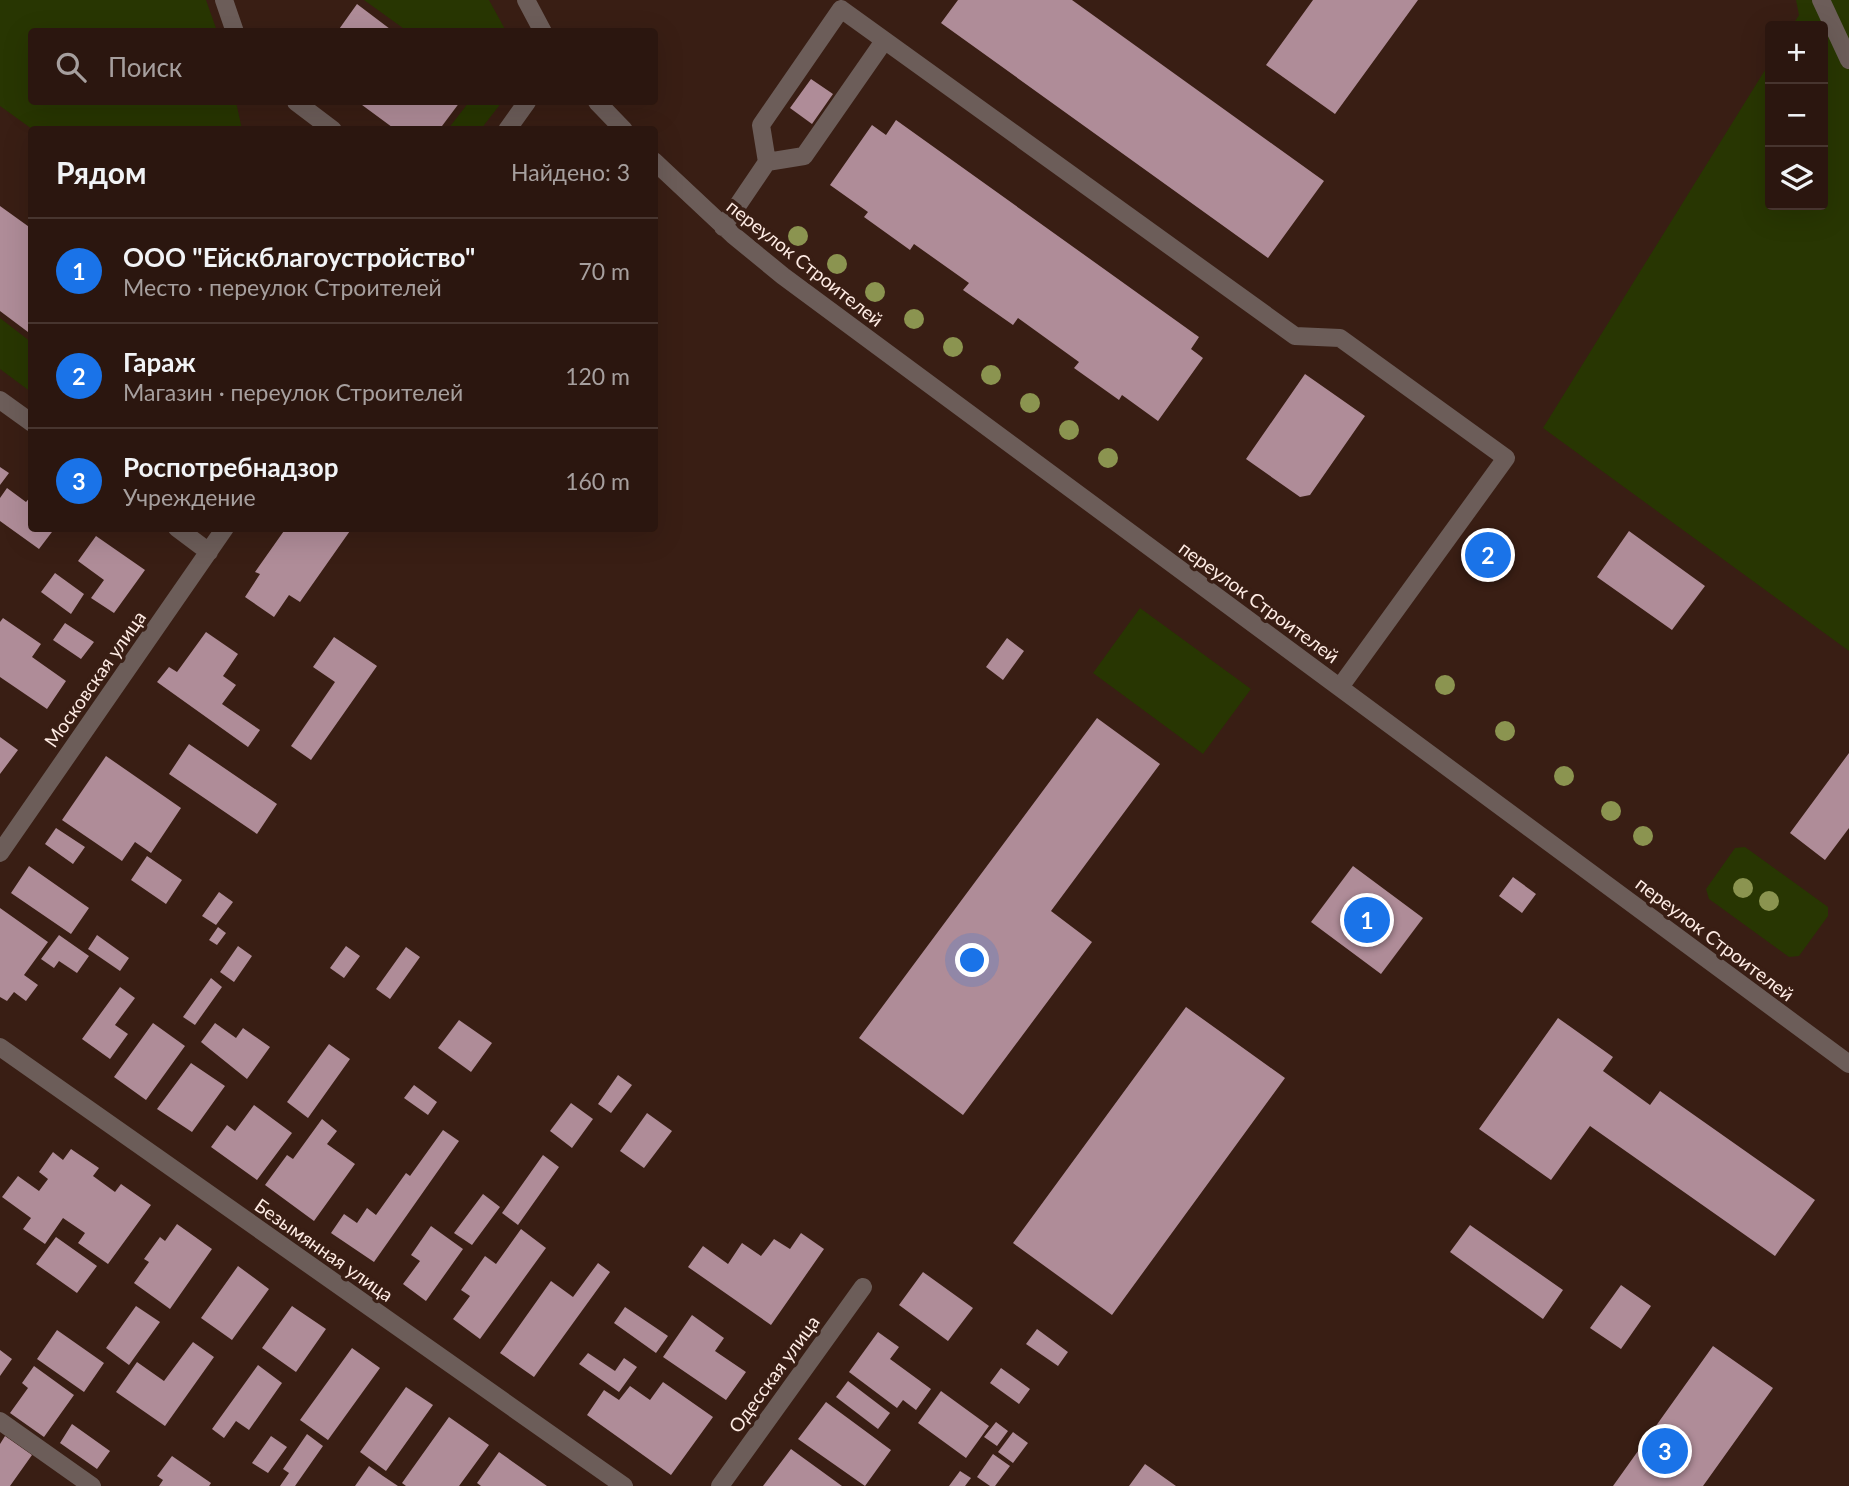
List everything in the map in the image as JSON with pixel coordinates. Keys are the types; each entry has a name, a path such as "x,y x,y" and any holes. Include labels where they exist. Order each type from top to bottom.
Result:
{"street":[{"path":"224,0 234,28"},
{"path":"526,0 541,28"},
{"path":"1821,0 1849,60"},
{"path":"723,227 767,162 761,125 841,9 1295,336 1340,338 1506,458 1339,687"},
{"path":"767,162 804,156 884,41"},
{"path":"300,105 328,126"},
{"path":"510,126 525,105"},
{"path":"600,105 620,126"},
{"name":"переулок Строителей","path":"658,165 723,227 783,276 1849,1064"},
{"path":"0,400 28,420"},
{"path":"182,532 209,552"},
{"name":"Московская улица","path":"0,853 222,532"},
{"name":"Безымянная улица","path":"0,1048 624,1486"},
{"name":"Одесская улица","path":"720,1486 863,1287"},
{"path":"0,1421 92,1486"}],"green space":[{"path":"0,0 206,0 216,28 28,28 28,105 237,105 241,126 28,126 0,106"},
{"path":"364,0 489,0 504,28 403,28"},
{"path":"1796,0 1849,0 1849,651 1543,428 1765,70 1765,210 1828,210 1828,21 1795,21 1799,15"},
{"path":"467,105 500,105 483,126 450,126"},
{"path":"0,318 28,340 28,390 0,369"},
{"path":"1140,608 1251,689 1203,754 1093,673"},
{"path":"1745,847 1828,907 1828,916 1799,956 1789,957 1709,899 1706,889 1735,848"}],"building":[{"path":"958,0 1072,0 1324,181 1268,258 941,23"},
{"path":"1313,0 1418,0 1335,114 1266,65"},
{"path":"357,4 389,28 340,28"},
{"path":"811,79 833,94 812,124 790,108"},
{"path":"362,105 458,105 442,126 391,126"},
{"path":"896,120 1199,337 1191,349 1203,358 1158,421 1122,395 1119,400 1074,368 1079,362 1018,318 1013,325 963,290 969,283 914,244 910,250 864,217 868,212 830,185 872,125 886,135"},
{"path":"0,206 28,226 28,332 0,311"},
{"path":"1305,374 1365,416 1310,495 1300,497 1246,459"},
{"path":"0,467 9,473 0,485"},
{"path":"7,488 26,502 28,500 28,532 52,532 39,549 0,521 0,498"},
{"path":"1480,531 1511,552 1492,579 1462,557"},
{"path":"1629,531 1705,586 1672,630 1597,577"},
{"path":"283,532 349,532 300,602 289,595 274,617 245,597 260,574 255,572"},
{"path":"96,536 145,570 114,613 91,598 104,580 78,561"},
{"path":"55,573 84,594 71,614 41,592"},
{"path":"3,618 41,644 32,657 66,681 47,709 0,677 0,622"},
{"path":"65,623 94,642 81,659 53,640"},
{"path":"206,632 238,654 223,676 236,685 222,704 260,730 248,747 157,682 169,667 177,672"},
{"path":"334,637 377,666 311,760 291,746 335,682 313,667"},
{"path":"1007,638 1024,651 1003,680 986,667"},
{"path":"1097,718 1160,764 1051,911 1092,942 963,1115 859,1038"},
{"path":"0,737 18,750 0,774"},
{"path":"189,744 277,804 257,834 169,774"},
{"path":"1849,753 1849,828 1825,860 1790,833"},
{"path":"106,756 181,808 151,853 135,842 122,861 62,820"},
{"path":"56,828 85,847 73,864 45,844"},
{"path":"147,856 182,880 166,904 131,880"},
{"path":"29,866 89,908 71,934 11,893"},
{"path":"1353,866 1423,918 1381,974 1311,922"},
{"path":"1513,877 1536,894 1522,913 1499,896"},
{"path":"219,892 233,902 216,925 202,916"},
{"path":"0,908 48,942 24,975 38,985 26,1001 14,992 7,1001 0,997"},
{"path":"218,927 226,933 217,945 209,940"},
{"path":"59,935 89,956 77,973 59,961 54,968 41,959"},
{"path":"97,935 129,958 120,971 88,949"},
{"path":"238,946 252,956 234,982 220,972"},
{"path":"346,946 360,956 344,978 330,968"},
{"path":"406,947 420,957 390,999 376,989"},
{"path":"211,978 222,987 195,1025 183,1017"},
{"path":"120,987 135,998 115,1025 128,1034 110,1059 82,1039"},
{"path":"1186,1007 1285,1078 1112,1315 1013,1243"},
{"path":"1558,1018 1613,1057 1603,1071 1650,1105 1660,1091 1815,1200 1775,1256 1590,1126 1551,1180 1479,1129"},
{"path":"459,1020 492,1043 471,1072 438,1048"},
{"path":"153,1023 185,1046 146,1100 114,1077"},
{"path":"215,1023 236,1038 243,1028 270,1047 247,1079 201,1042"},
{"path":"329,1044 350,1059 308,1118 287,1102"},
{"path":"191,1063 225,1086 192,1132 157,1109"},
{"path":"618,1075 632,1085 611,1113 598,1104"},
{"path":"414,1085 437,1102 428,1115 404,1098"},
{"path":"571,1103 593,1119 572,1148 550,1131"},
{"path":"254,1105 292,1133 257,1180 211,1147 227,1125 235,1131"},
{"path":"647,1113 672,1131 644,1168 620,1151"},
{"path":"322,1119 337,1131 327,1144 355,1164 314,1221 265,1185 287,1155 293,1159"},
{"path":"443,1130 459,1141 374,1262 331,1233 344,1214 357,1223 367,1208 376,1215 406,1173 410,1176"},
{"path":"71,1149 99,1168 93,1176 115,1192 121,1184 151,1205 108,1264 78,1243 85,1233 63,1218 45,1244 23,1229 31,1218 2,1197 18,1176 39,1191 48,1179 39,1172 53,1152 63,1160"},
{"path":"543,1155 559,1167 518,1225 502,1213"},
{"path":"483,1194 500,1207 472,1245 454,1233"},
{"path":"177,1224 212,1249 170,1309 134,1283 149,1262 144,1259 160,1237 165,1241"},
{"path":"1470,1225 1563,1290 1543,1319 1450,1252"},
{"path":"431,1226 463,1249 426,1301 403,1284 420,1261 411,1255"},
{"path":"521,1229 546,1248 480,1339 453,1319 470,1296 461,1290 485,1256 496,1264"},
{"path":"801,1233 824,1249 771,1325 688,1267 703,1246 728,1264 742,1243 761,1256 774,1239 790,1249"},
{"path":"56,1237 97,1266 77,1293 36,1264"},
{"path":"598,1263 610,1272 534,1377 500,1353 551,1281 573,1297"},
{"path":"238,1266 269,1289 232,1340 201,1318"},
{"path":"923,1272 973,1308 948,1341 899,1305"},
{"path":"1621,1285 1651,1306 1621,1349 1590,1328"},
{"path":"136,1306 160,1322 129,1365 106,1348"},
{"path":"292,1306 326,1329 296,1372 262,1348"},
{"path":"625,1307 668,1336 656,1353 614,1323"},
{"path":"692,1315 724,1338 715,1351 746,1372 726,1400 663,1357"},
{"path":"1037,1329 1068,1352 1058,1366 1026,1344"},
{"path":"57,1330 104,1363 84,1392 37,1359"},
{"path":"878,1332 899,1347 890,1359 931,1389 916,1410 903,1400 897,1408 849,1372"},
{"path":"193,1342 214,1357 165,1426 116,1392 137,1362 164,1381"},
{"path":"1713,1346 1773,1388 1703,1486 1613,1486"},
{"path":"352,1348 380,1368 328,1440 300,1420"},
{"path":"0,1350 12,1359 0,1376"},
{"path":"588,1353 615,1371 624,1358 637,1367 619,1392 579,1364"},
{"path":"258,1365 282,1383 249,1430 236,1421 224,1438 212,1429"},
{"path":"34,1366 74,1395 44,1437 10,1413 28,1388 22,1383"},
{"path":"1001,1368 1030,1389 1019,1404 990,1383"},
{"path":"848,1381 890,1413 878,1429 836,1397"},
{"path":"663,1382 713,1417 671,1475 587,1415 604,1390 619,1400 630,1386 650,1400"},
{"path":"406,1387 433,1405 386,1471 360,1452"},
{"path":"941,1391 989,1426 966,1458 918,1423"},
{"path":"826,1402 891,1450 865,1486 798,1439"},
{"path":"449,1417 489,1445 459,1486 406,1486 402,1483"},
{"path":"996,1422 1008,1431 997,1446 984,1437"},
{"path":"72,1424 110,1451 97,1469 60,1443"},
{"path":"1013,1432 1028,1443 1013,1463 998,1452"},
{"path":"307,1434 323,1446 295,1486 280,1486 289,1473 283,1469"},
{"path":"5,1436 32,1455 10,1486 0,1486 0,1444"},
{"path":"271,1436 287,1447 268,1473 252,1463"},
{"path":"791,1449 842,1486 763,1486"},
{"path":"499,1452 547,1486 481,1486 477,1483"},
{"path":"993,1454 1010,1466 995,1486 990,1486 977,1477"},
{"path":"172,1456 211,1483 209,1486 159,1486 163,1480 157,1476"},
{"path":"1145,1464 1176,1486 1129,1486"},
{"path":"369,1466 383,1476 398,1486 355,1486"},
{"path":"960,1471 971,1478 965,1486 949,1486"}],"place":[{"name":"Гараж","path":"1488,555"},
{"name":"ООО \"Ейскблагоустройство\"","path":"1367,920"},
{"name":"Роспотребнадзор","path":"1665,1451"}]}
